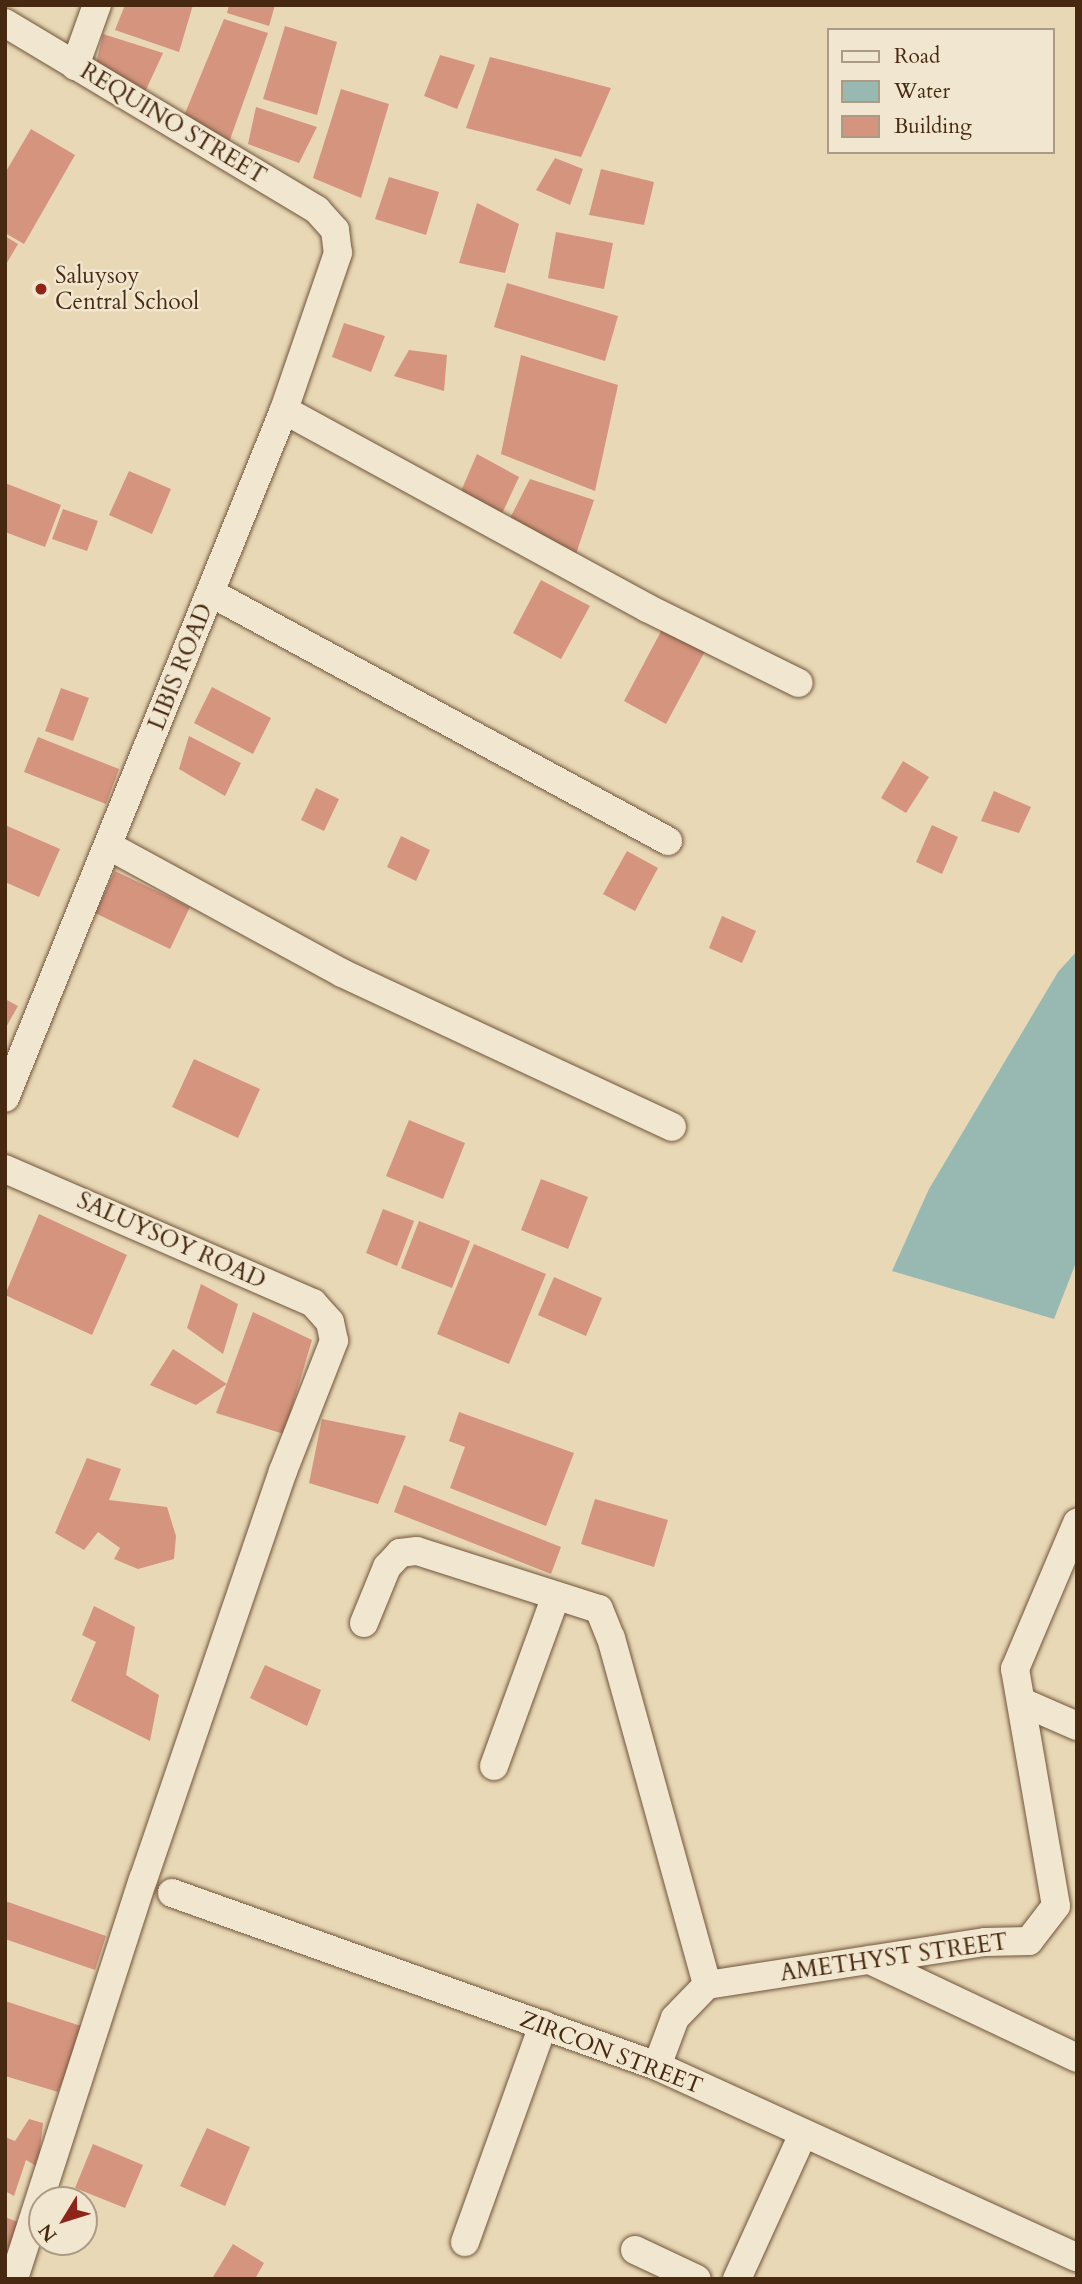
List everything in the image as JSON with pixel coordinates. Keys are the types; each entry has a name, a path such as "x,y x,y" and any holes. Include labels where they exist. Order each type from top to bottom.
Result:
{"street":[{"path":"75,66 97,5"},
{"name":"REQUINO STREET","path":"5,23 317,210 335,230"},
{"name":"LIBIS ROAD","path":"5,1098 284,410 338,253 335,230"},
{"path":"284,410 647,608 799,683"},
{"path":"211,593 668,841"},
{"path":"109,846 342,973 672,1127"},
{"name":"SALUYSOY ROAD","path":"5,1169 313,1303 330,1322 334,1341 283,1471 143,1880 14,2279"},
{"name":"AMETHYST STREET","path":"707,1985 985,1942 1029,1941 1066,1911 1015,1668 1070,1560 1077,1523"},
{"path":"364,1623 387,1567 400,1553 417,1551 555,1598 599,1609 611,1638 707,1985 675,2018 657,2066"},
{"path":"494,1766 555,1598"},
{"path":"1022,1702 1077,1726"},
{"name":"ZIRCON STREET","path":"172,1894 657,2066 1077,2257"},
{"path":"870,1960 1077,2058"},
{"path":"466,2242 543,2025"},
{"path":"737,2279 803,2134"},
{"path":"635,2250 697,2279"}],"water":[{"path":"1077,951 1077,1260 1054,1319 892,1271 929,1189 1058,972"}],"building":[{"path":"125,5 193,5 179,52 115,30"},
{"path":"229,5 275,5 269,26 227,13"},
{"path":"224,19 268,33 227,148 181,123"},
{"path":"285,26 337,42 317,115 263,99"},
{"path":"103,34 163,53 144,94 95,68"},
{"path":"440,55 475,65 457,109 424,96"},
{"path":"490,57 611,88 581,157 466,128"},
{"path":"341,89 389,104 361,198 313,178"},
{"path":"256,107 317,127 299,163 248,144"},
{"path":"31,129 75,155 24,244 5,233 5,173"},
{"path":"555,158 583,169 570,205 536,190"},
{"path":"601,169 654,182 644,225 589,215"},
{"path":"389,177 439,192 426,235 375,219"},
{"path":"477,203 519,224 505,273 459,263"},
{"path":"556,232 613,243 604,289 548,278"},
{"path":"5,236 18,244 5,266"},
{"path":"507,283 618,316 605,361 494,327"},
{"path":"344,323 385,336 371,372 332,357"},
{"path":"409,350 447,355 444,391 394,376"},
{"path":"521,355 618,385 595,491 501,454"},
{"path":"477,454 519,477 500,518 458,498"},
{"path":"129,471 171,489 152,534 109,515"},
{"path":"530,479 594,500 572,566 506,526"},
{"path":"5,483 61,505 45,547 5,532"},
{"path":"63,509 98,521 87,551 52,539"},
{"path":"541,580 590,606 561,659 513,633"},
{"path":"667,620 710,642 666,724 624,701"},
{"path":"212,687 271,718 253,754 194,723"},
{"path":"61,688 89,698 73,741 45,731"},
{"path":"189,736 241,763 225,796 179,769"},
{"path":"38,737 119,769 106,804 24,772"},
{"path":"903,761 929,777 906,813 881,798"},
{"path":"316,788 339,799 324,831 301,820"},
{"path":"994,791 1031,807 1019,833 981,821"},
{"path":"5,825 60,849 39,897 5,882"},
{"path":"932,825 958,837 942,874 916,862"},
{"path":"401,836 430,850 416,881 387,867"},
{"path":"627,851 658,868 635,911 603,894"},
{"path":"115,871 190,907 170,949 95,913"},
{"path":"722,916 756,931 742,963 709,948"},
{"path":"5,999 18,1006 5,1029"},
{"path":"194,1059 260,1089 238,1138 172,1107"},
{"path":"409,1120 465,1143 443,1199 386,1176"},
{"path":"541,1179 588,1197 568,1249 521,1230"},
{"path":"383,1209 414,1221 397,1266 366,1253"},
{"path":"39,1214 127,1255 92,1335 5,1295"},
{"path":"419,1221 470,1241 452,1288 401,1268"},
{"path":"474,1244 546,1274 509,1364 437,1334"},
{"path":"554,1277 602,1298 586,1336 538,1315"},
{"path":"201,1284 238,1304 223,1354 187,1328"},
{"path":"253,1312 312,1340 284,1434 216,1413"},
{"path":"173,1349 227,1384 196,1405 150,1385"},
{"path":"459,1412 574,1453 546,1526 450,1488 465,1447 449,1441"},
{"path":"322,1419 406,1436 378,1504 309,1483"},
{"path":"87,1458 121,1469 109,1500 167,1507 176,1536 174,1559 138,1569 114,1559 120,1548 98,1532 84,1550 55,1533"},
{"path":"404,1485 561,1547 551,1574 394,1512"},
{"path":"595,1499 668,1520 654,1567 581,1544"},
{"path":"94,1606 135,1627 126,1675 159,1695 150,1741 71,1701 96,1642 82,1635"},
{"path":"265,1665 321,1690 307,1726 250,1698"},
{"path":"5,1901 106,1936 95,1970 5,1939"},
{"path":"5,2001 84,2027 58,2092 5,2076"},
{"path":"29,2119 43,2123 38,2167 26,2160 14,2196 5,2191 5,2137 15,2141"},
{"path":"207,2128 250,2147 225,2206 180,2186"},
{"path":"93,2144 143,2165 125,2208 98,2197 98,2186 76,2186"},
{"path":"5,2217 25,2225 5,2268"},
{"path":"233,2244 264,2263 255,2279 213,2277"}],"place":[{"name":"Saluysoy Central School","path":"41,289"}]}
